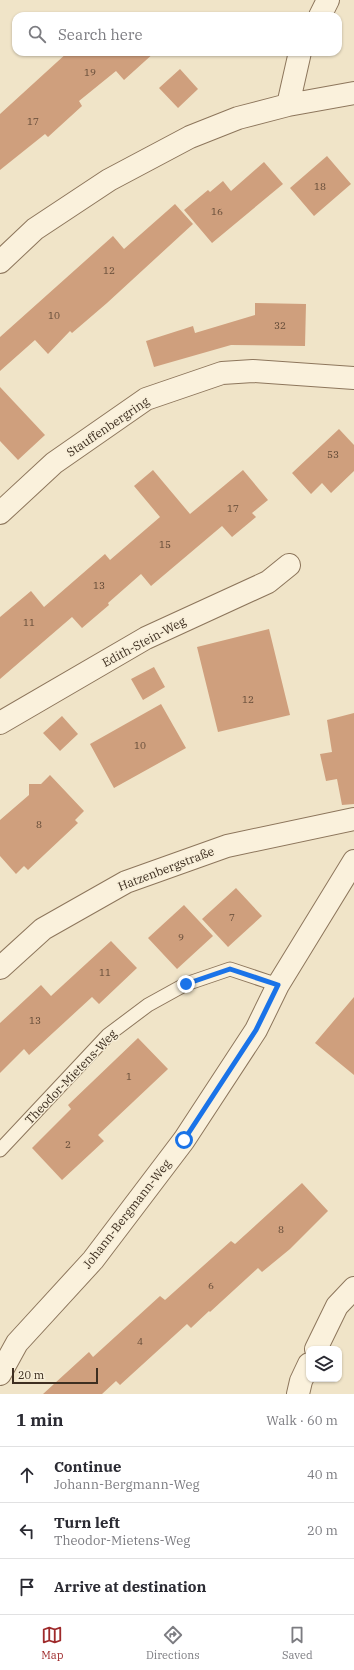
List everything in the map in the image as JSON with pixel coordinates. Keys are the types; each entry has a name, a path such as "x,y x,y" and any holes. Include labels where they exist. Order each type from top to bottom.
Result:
{"street":[{"path":"322,12 328,0"},
{"path":"288,105 299,56"},
{"path":"0,262 36,229 109,180 190,137 238,118 288,105 354,94"},
{"name":"Stauffenbergring","path":"0,513 54,463 146,399 222,373 253,371 354,378"},
{"name":"Edith-Stein-Weg","path":"0,723 146,638 268,582 289,565"},
{"name":"Hatzenbergstraße","path":"0,968 43,929 126,882 227,846 354,819"},
{"name":"Johann-Bergmann-Weg","path":"0,1374 16,1343 93,1260 184,1140 256,1030 278,985 354,861"},
{"path":"317,1346 337,1306 354,1288"},
{"path":"298,1394 306,1371"}],"lane":[{"name":"Theodor-Mietens-Weg","path":"0,1150 108,1035 148,1005 186,984 230,969 278,985"}],"building":[{"path":"64,56 151,56 124,80 116,71 79,101 82,106 48,137 45,134 0,170 0,114"},
{"path":"180,69 198,89 178,108 159,88"},
{"path":"327,156 351,184 314,216 290,188"},
{"path":"264,162 283,184 212,243 184,210 208,190 210,192 223,181 231,191"},
{"path":"175,204 193,224 107,303 72,333 70,331 48,354 35,340 0,371 0,337 113,236 124,249"},
{"path":"255,303 306,304 305,346 231,345 154,367 146,341 193,326 195,333 255,315"},
{"path":"0,387 45,435 18,460 0,441"},
{"path":"339,429 354,445 354,471 331,493 322,483 311,494 292,473"},
{"path":"153,470 190,514 243,470 268,500 252,513 256,517 232,537 222,526 151,586 141,574 108,603 109,605 82,628 72,617 0,679 0,617 31,591 44,607 105,554 110,560 160,517 134,486"},
{"path":"269,629 290,715 218,732 197,647"},
{"path":"154,667 165,687 143,700 131,679"},
{"path":"161,704 186,748 114,788 90,744"},
{"path":"354,713 354,804 342,805 337,779 326,781 320,754 332,752 327,720"},
{"path":"62,716 78,734 60,751 43,733"},
{"path":"50,775 84,811 75,820 78,823 28,870 24,866 16,874 0,856 0,820 29,795 29,784 41,784"},
{"path":"236,888 262,916 228,947 202,919"},
{"path":"184,905 213,936 177,969 148,938"},
{"path":"111,941 137,968 99,1004 92,997 29,1055 24,1049 0,1073 0,1023 41,985 51,996"},
{"path":"354,997 354,1075 315,1043"},
{"path":"138,1038 168,1069 98,1135 104,1141 62,1180 32,1148 71,1109 68,1105"},
{"path":"302,1183 328,1211 290,1249 262,1272 258,1268 191,1328 187,1324 120,1385 116,1381 102,1394 43,1394 89,1352 93,1357 160,1296 165,1300 231,1241 235,1244"}],"route":[{"path":"184,1140 256,1030 278,985 230,969 186,984"}]}
